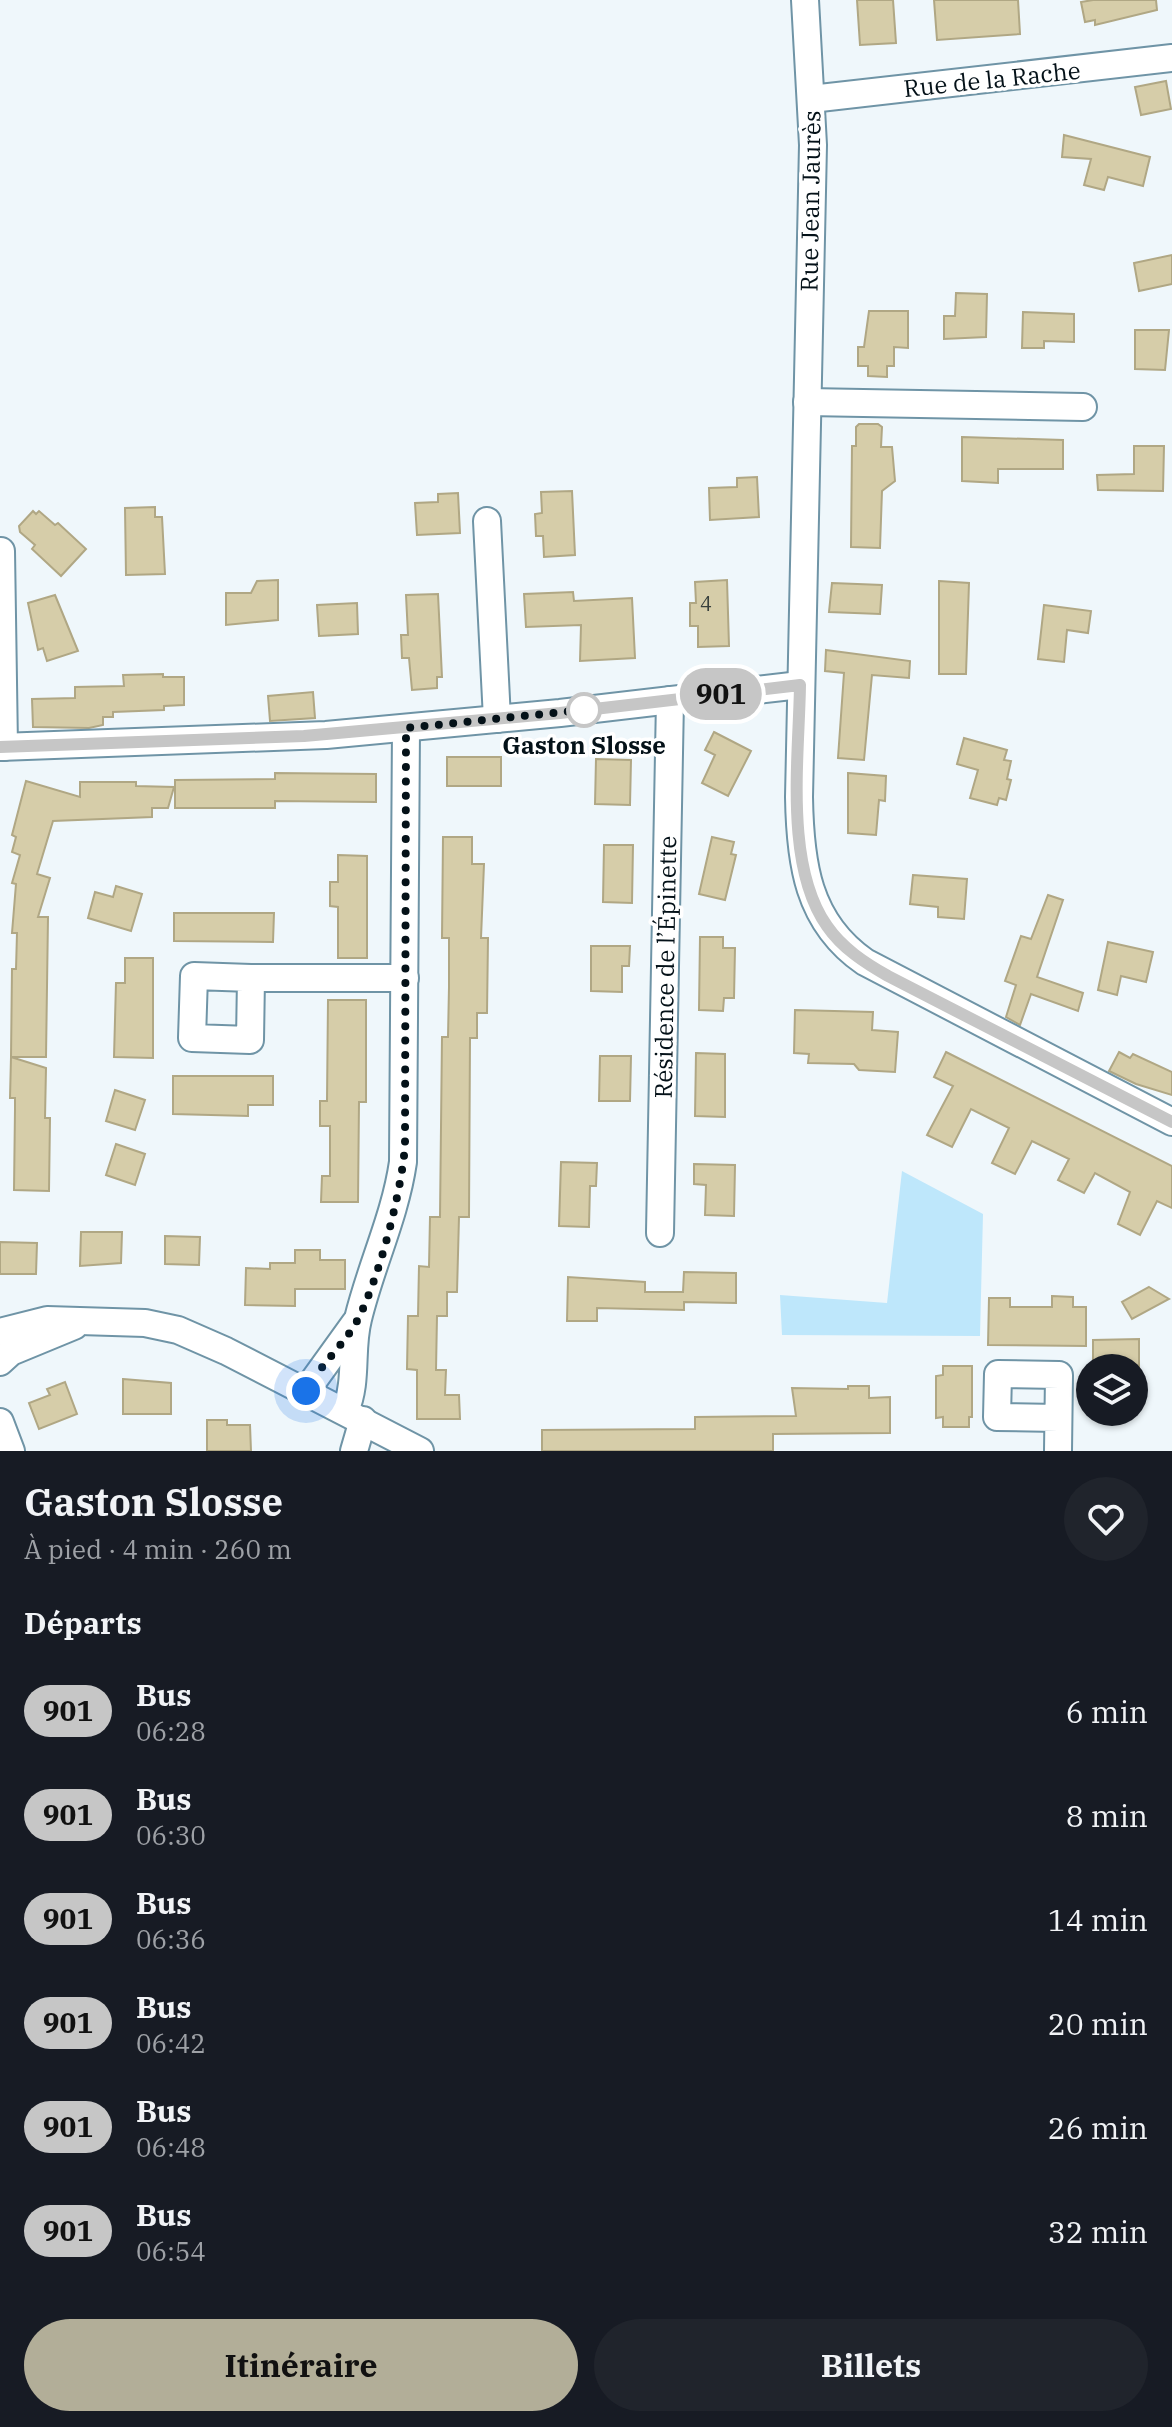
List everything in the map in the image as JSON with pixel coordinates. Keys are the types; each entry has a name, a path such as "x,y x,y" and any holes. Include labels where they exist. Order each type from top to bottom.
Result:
{"street":[{"name":"Rue Jean Jaurès","path":"805,0 811,99 800,685 801,859 814,903 835,937 855,955 888,976 1172,1122"},
{"name":"Rue de la Rache","path":"811,99 1172,58"},
{"path":"807,402 1083,407"},
{"path":"487,521 497,719"},
{"path":"1,551 2,747 269,739 497,719 800,685"},
{"name":"Résidence de l’Épinette","path":"660,1233 670,700"},
{"path":"354,1451 365,1428 354,1381 357,1320 393,1215 403,1162 406,728"},
{"path":"251,978 405,978"},
{"path":"0,1332 47,1320 145,1323 178,1330 306,1391 365,1428 420,1451"},
{"path":"0,1362 16,1350 93,1320"},
{"path":"306,1391 357,1320"},
{"path":"1058,1418 1058,1451"},
{"path":"0,1422 11,1451"}],"shaded area":[{"path":"902,1171 983,1214 980,1336 782,1335 780,1295 887,1303"}],"building":[{"path":"857,0 893,0 896,43 860,45"},
{"path":"934,0 1018,0 1020,34 937,40"},
{"path":"1156,0 1157,10 1095,25 1095,20 1085,22 1081,2"},
{"path":"1166,81 1171,109 1141,115 1135,87"},
{"path":"1064,135 1150,157 1143,186 1108,177 1104,190 1084,185 1091,159 1062,157"},
{"path":"1172,255 1172,284 1139,291 1134,263"},
{"path":"956,293 987,294 986,337 944,339 944,316 955,316"},
{"path":"869,311 908,311 908,348 894,347 894,366 887,366 887,377 868,376 868,366 858,366 858,347 864,347"},
{"path":"1023,312 1074,314 1074,342 1044,341 1044,348 1022,348"},
{"path":"1135,330 1169,330 1165,370 1135,369"},
{"path":"859,424 878,424 882,427 881,447 892,447 895,481 882,491 880,548 851,547 852,446 856,446 856,427"},
{"path":"962,437 1063,440 1063,469 998,469 998,483 962,481"},
{"path":"1134,446 1164,446 1163,491 1098,490 1097,475 1134,474"},
{"path":"757,477 759,517 710,520 709,488 737,487 737,478"},
{"path":"572,491 575,555 544,557 543,536 536,536 535,514 542,513 541,492"},
{"path":"458,493 460,533 417,535 415,503 438,502 438,494"},
{"path":"155,507 155,517 162,517 165,574 126,575 125,508"},
{"path":"33,511 36,514 39,511 55,525 58,523 86,549 61,576 32,549 35,545 20,532 19,526"},
{"path":"278,580 278,620 226,625 226,593 251,593 257,581"},
{"path":"727,580 729,646 698,647 698,626 690,626 690,603 696,603 695,582"},
{"path":"939,581 969,583 966,674 939,674"},
{"path":"832,583 882,585 880,614 829,612"},
{"path":"573,592 574,601 632,598 635,658 580,661 581,625 526,627 524,594"},
{"path":"438,594 442,677 437,677 437,688 412,690 409,658 402,658 401,635 408,635 406,595"},
{"path":"55,595 78,651 47,661 43,648 38,650 28,603"},
{"path":"357,603 358,634 319,636 317,605"},
{"path":"1044,605 1091,611 1088,633 1067,630 1064,662 1038,659"},
{"path":"826,650 910,661 909,678 872,675 864,760 838,758 844,673 825,671"},
{"path":"163,674 163,677 184,677 184,705 164,706 164,710 113,712 113,717 103,717 103,725 89,728 33,727 32,699 75,698 75,687 124,686 123,675"},
{"path":"313,692 315,718 270,721 268,696"},
{"path":"714,732 751,751 728,796 702,783 715,755 705,750"},
{"path":"964,738 1007,750 1004,760 1011,761 1007,779 1011,780 1006,800 999,798 997,805 970,798 978,770 957,764"},
{"path":"447,757 501,757 501,786 447,786"},
{"path":"596,759 631,760 630,805 595,804"},
{"path":"275,773 376,774 376,802 275,801 275,808 175,808 175,780 275,779"},
{"path":"848,773 886,776 885,801 879,800 876,835 848,833"},
{"path":"26,781 80,797 80,782 136,782 136,786 174,787 168,808 152,808 152,817 53,821 37,874 50,878 38,917 48,917 46,1057 11,1057 12,969 16,969 17,933 12,933 16,884 12,883 20,855 12,852 16,837 12,835"},
{"path":"443,837 472,837 472,864 484,864 481,938 488,938 487,1013 477,1013 477,1038 470,1038 469,1217 459,1217 457,1292 447,1292 447,1316 437,1316 436,1370 446,1370 445,1395 459,1395 460,1419 417,1419 417,1370 407,1369 408,1316 418,1316 419,1266 429,1267 430,1217 440,1217 442,1037 448,1037 449,987 449,938 442,938"},
{"path":"712,837 734,842 731,854 736,855 725,900 699,894"},
{"path":"604,845 633,845 632,903 603,902"},
{"path":"338,855 367,856 367,958 338,958 338,907 330,906 330,882 338,882"},
{"path":"913,875 967,879 964,919 938,917 938,907 910,904"},
{"path":"116,886 142,894 131,931 88,918 95,892 113,897"},
{"path":"1048,895 1063,900 1037,977 1083,993 1078,1011 1031,994 1020,1025 1006,1017 1016,985 1005,981 1021,936 1031,939"},
{"path":"174,913 274,913 273,942 174,941"},
{"path":"700,937 723,937 723,948 735,948 734,998 724,998 723,1011 699,1010"},
{"path":"1108,942 1153,952 1146,982 1121,976 1117,995 1098,990"},
{"path":"591,946 630,946 629,966 622,966 622,992 591,991"},
{"path":"125,958 153,958 153,1058 114,1057 116,983 125,983"},
{"path":"328,1000 366,1000 366,1102 359,1102 358,1202 321,1202 322,1176 330,1176 330,1126 320,1126 320,1101 327,1101"},
{"path":"795,1010 873,1012 872,1030 898,1032 895,1072 859,1070 854,1064 808,1063 809,1054 794,1053"},
{"path":"946,1052 1172,1166 1172,1208 1157,1201 1140,1235 1118,1224 1130,1192 1095,1173 1084,1193 1058,1180 1069,1159 1032,1141 1015,1174 992,1163 1009,1128 971,1109 952,1147 927,1135 953,1086 934,1077"},
{"path":"1119,1052 1130,1058 1133,1054 1172,1072 1172,1095 1136,1084 1109,1071"},
{"path":"696,1053 725,1054 725,1117 695,1116"},
{"path":"600,1056 631,1056 630,1101 599,1101"},
{"path":"11,1057 46,1068 45,1118 50,1118 49,1191 14,1190 15,1098 10,1098"},
{"path":"173,1076 273,1076 273,1105 248,1105 248,1116 173,1114"},
{"path":"115,1090 145,1100 135,1130 106,1121"},
{"path":"116,1144 145,1154 135,1185 106,1175"},
{"path":"561,1162 597,1163 596,1186 590,1186 589,1227 559,1226"},
{"path":"694,1164 735,1165 734,1216 705,1215 706,1185 694,1184"},
{"path":"81,1232 122,1232 121,1263 80,1266"},
{"path":"165,1236 200,1237 199,1265 165,1264"},
{"path":"0,1242 37,1243 36,1274 0,1274"},
{"path":"295,1250 320,1250 320,1260 345,1260 345,1289 295,1289 295,1306 245,1305 246,1268 270,1269 270,1263 295,1263"},
{"path":"684,1272 736,1273 736,1303 684,1302 684,1310 597,1308 597,1321 567,1321 568,1277 645,1282 645,1292 683,1292"},
{"path":"1149,1287 1169,1299 1132,1319 1122,1302"},
{"path":"1052,1296 1073,1297 1073,1307 1086,1307 1086,1346 988,1345 989,1298 1010,1298 1010,1307 1052,1307"},
{"path":"1139,1339 1139,1354 1093,1354 1093,1340"},
{"path":"943,1366 972,1366 972,1417 969,1417 969,1427 943,1427 943,1417 936,1418 936,1376 943,1375"},
{"path":"123,1379 171,1383 171,1414 123,1414"},
{"path":"65,1382 77,1414 39,1429 29,1403 50,1395 47,1389"},
{"path":"848,1386 869,1386 869,1398 890,1397 890,1433 773,1434 773,1451 542,1451 542,1430 695,1429 695,1417 796,1416 792,1388 848,1389"},
{"path":"207,1420 227,1420 227,1425 250,1425 251,1451 207,1451"}],"bus line":[{"name":"901","path":"0,747 304,736 560,713 800,685 801,859 814,903 835,937 855,955 888,976 1172,1122"}],"place":[{"name":"Gaston Slosse","path":"584,710"}],"route":[{"path":"306,1391 315,1374 357,1320 387,1235 401,1180 405,1146 406,728 592,709 584,710"}]}
